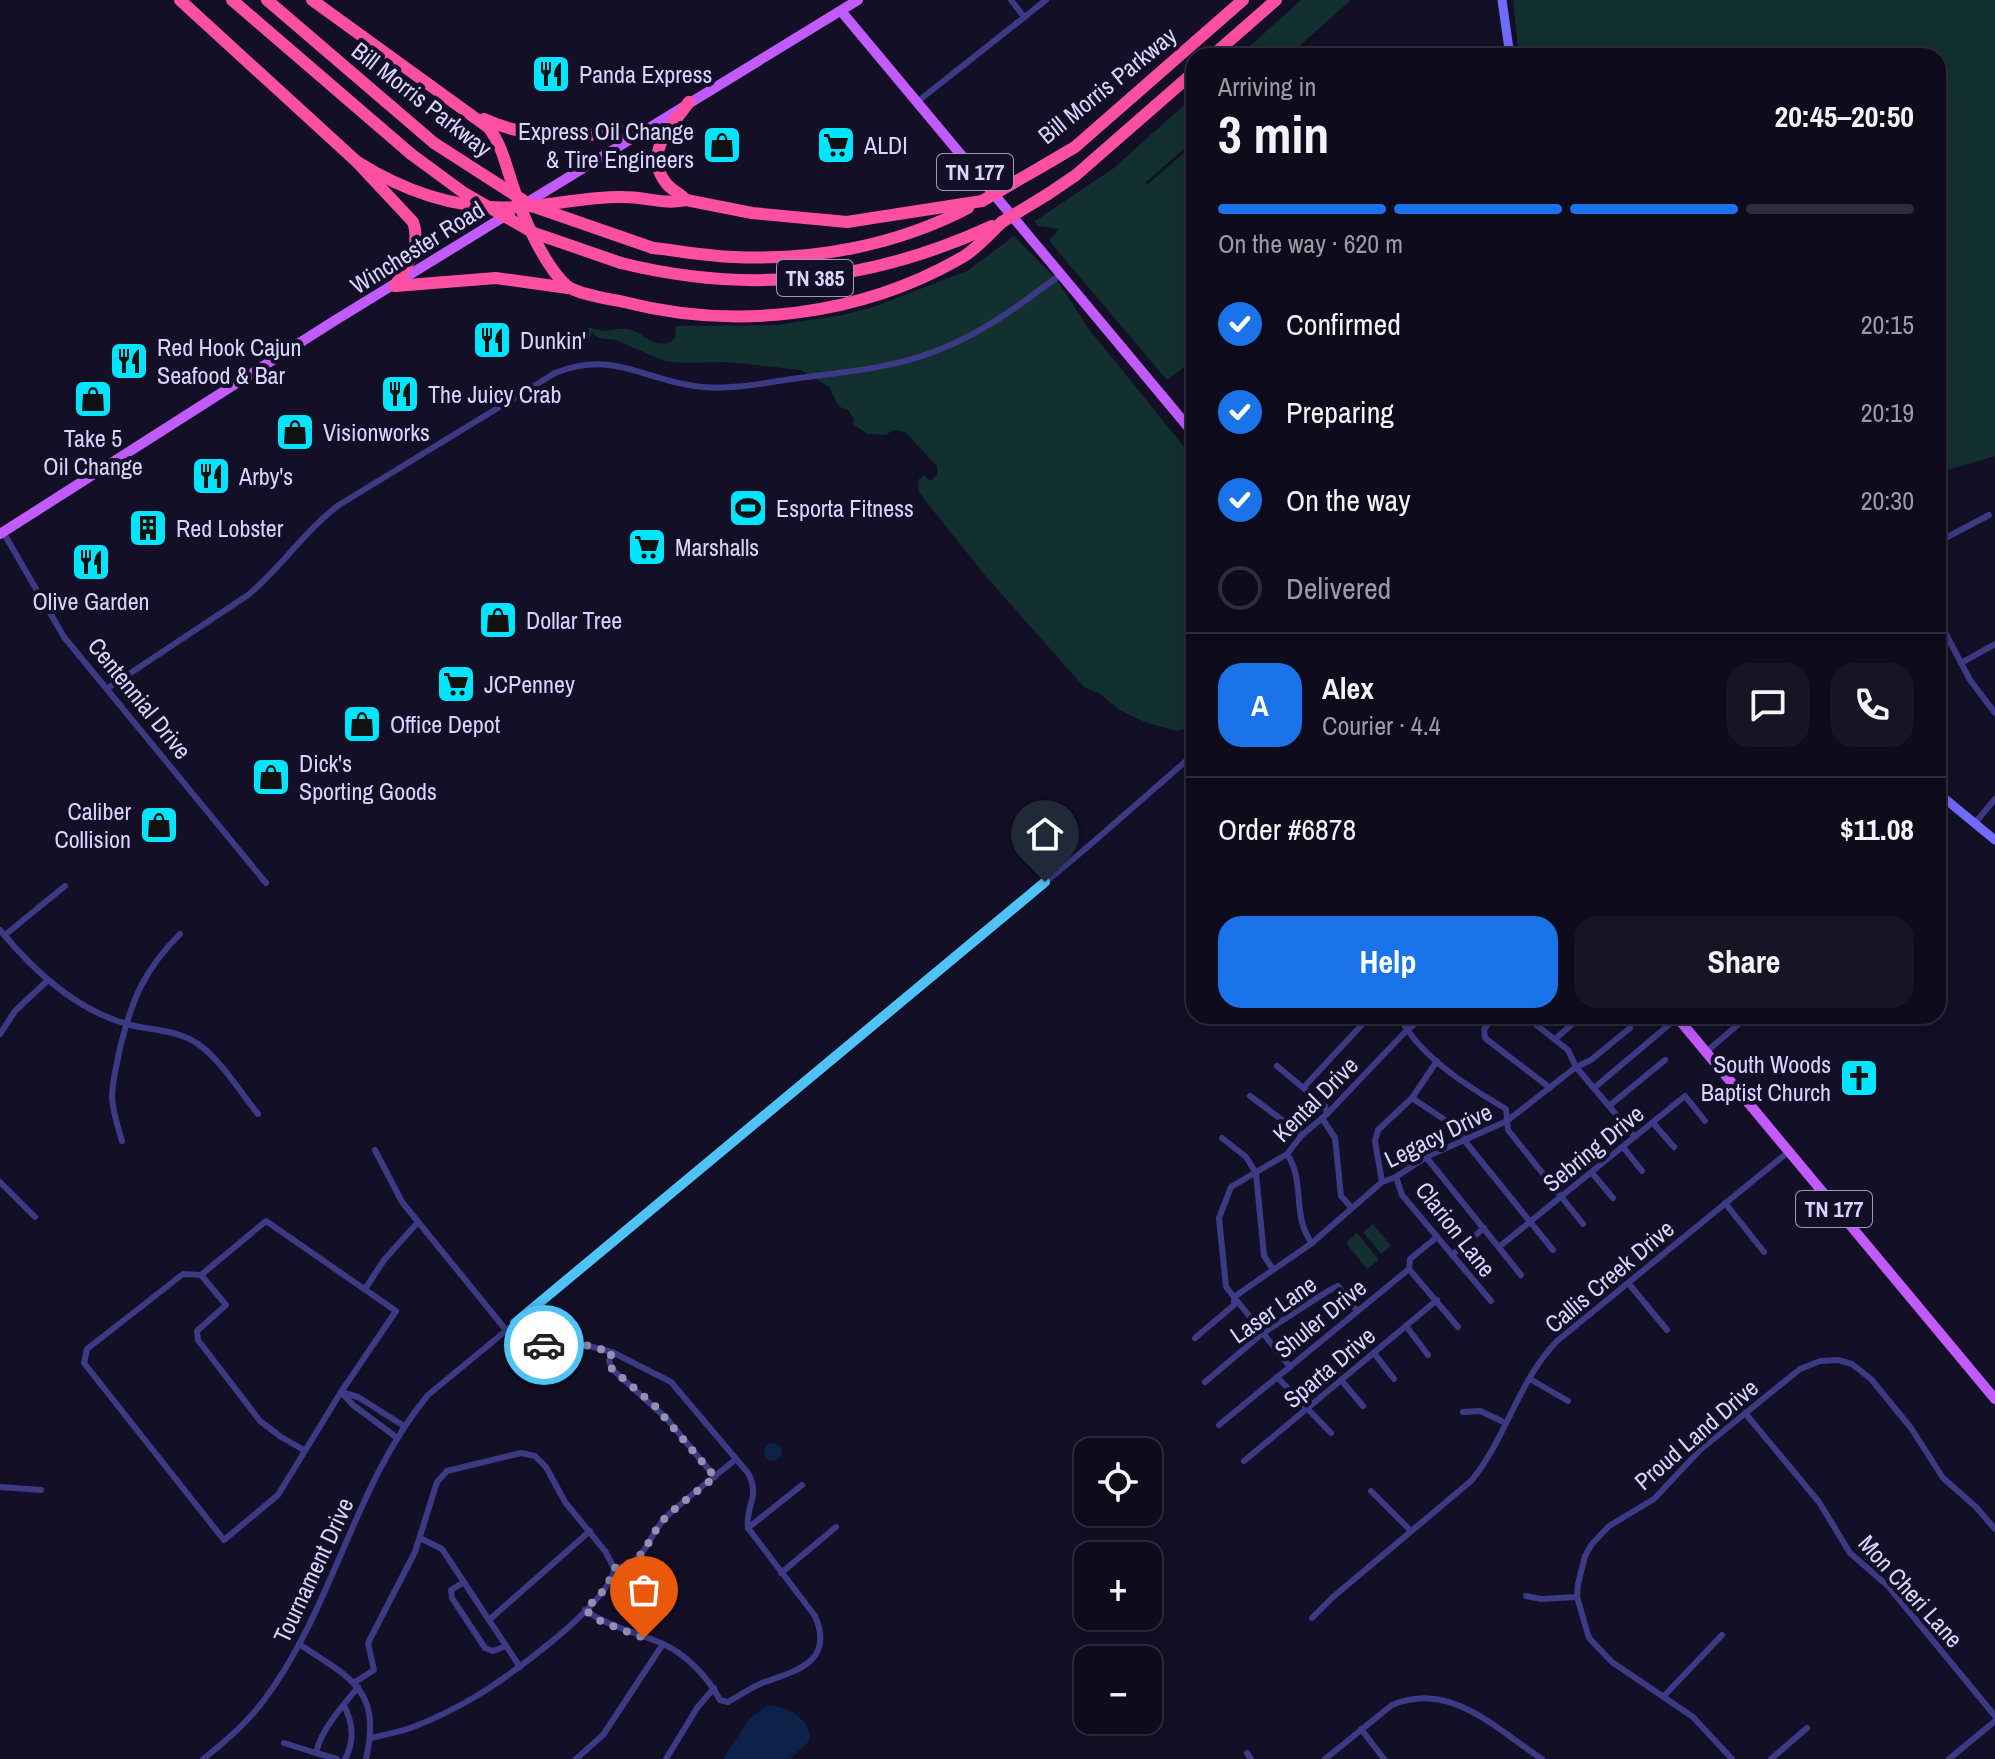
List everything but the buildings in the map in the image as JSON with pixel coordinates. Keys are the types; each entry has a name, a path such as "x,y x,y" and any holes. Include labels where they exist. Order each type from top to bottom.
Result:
{"highway":[{"path":"180,0 356,161 413,222 417,232 414,251 395,286"},
{"name":"Bill Morris Parkway","path":"232,0 411,154 464,193 534,233 621,263 692,277 748,281 805,280 902,261 952,245 1002,222 1076,175 1186,79"},
{"name":"Bill Morris Parkway","path":"267,0 434,143 532,206 653,248 734,257 813,254 909,235 982,201 1075,147 1186,50"},
{"path":"312,0 489,128 501,143 520,207 550,266 568,288"},
{"name":"Bill Morris Parkway","path":"1188,48 1243,0"},
{"name":"Bill Morris Parkway","path":"1221,48 1276,0"},
{"path":"686,200 660,173 657,150 664,133 689,102"},
{"path":"465,110 509,129 551,136 587,137 645,129"},
{"path":"356,161 385,179 427,195 486,208 624,197 677,202 686,200 752,213 847,222 982,201"},
{"path":"395,286 496,278 568,288 630,304 693,314 772,316 823,310 913,281 964,257 1002,222"}],"main road":[{"name":"Winchester Road","path":"1,531 334,321 858,0"},
{"name":"TN 177","path":"841,11 1186,425"},
{"name":"TN 177","path":"1682,1024 1995,1399"}],"street":[{"path":"1011,0 1024,17"},
{"path":"917,102 1046,0"},
{"path":"1502,0 1509,48"},
{"path":"108,688 248,595 310,529 339,505 555,373 586,365 611,364 672,381 717,388 868,369 935,352 961,340 1022,305 1060,275"},
{"path":"1946,538 1989,515"},
{"name":"Centennial Drive","path":"1,531 64,637 266,883"},
{"path":"1946,634 1977,692 1995,713"},
{"path":"1961,663 1995,644"},
{"name":"Tournament Drive","path":"203,1759 230,1737 262,1703 299,1644 396,1437 439,1384 753,1127 1186,761"},
{"path":"1946,799 1995,840"},
{"path":"1975,823 1995,799"},
{"path":"65,886 2,932 48,980 89,1007 126,1024 175,1033 200,1045 258,1114"},
{"path":"122,1141 112,1088 126,1024 148,970 180,934"},
{"path":"0,1034 15,1011 48,980"},
{"path":"1304,1087 1363,1024"},
{"path":"1403,1024 1437,1061 1474,1090 1506,1109 1508,1130 1583,1224"},
{"name":"Kental Drive","path":"1290,1367 1226,1287 1219,1218 1231,1187 1287,1154 1302,1135 1415,1024"},
{"path":"1488,1024 1484,1030 1485,1038 1550,1088"},
{"path":"1535,1024 1570,1054 1576,1067 1635,1137"},
{"path":"1555,1039 1573,1024"},
{"path":"1594,1088 1668,1024"},
{"path":"1706,1052 1739,1024"},
{"name":"Legacy Drive","path":"1195,1338 1234,1305 1234,1297 1312,1243 1382,1182 1396,1177 1426,1157 1507,1121 1576,1067 1587,1064 1630,1028"},
{"path":"1609,1106 1665,1060"},
{"path":"1382,1182 1375,1141 1378,1130 1412,1098 1437,1061"},
{"path":"1277,1066 1325,1106 1324,1116 1335,1138 1341,1196 1351,1207"},
{"path":"1250,1096 1302,1135"},
{"name":"Sebring Drive","path":"1499,1247 1685,1096 1705,1121"},
{"path":"1412,1098 1460,1130 1464,1140 1553,1250"},
{"path":"1653,1123 1674,1147"},
{"path":"1222,1138 1246,1157 1256,1173 1264,1256 1273,1269"},
{"path":"1623,1147 1642,1171"},
{"path":"375,1150 402,1202 506,1330"},
{"name":"Callis Creek Drive","path":"1312,1618 1471,1481 1487,1459 1544,1355 1557,1341 1787,1153"},
{"path":"1287,1154 1295,1166 1302,1229 1312,1243"},
{"path":"1426,1157 1521,1275"},
{"path":"1592,1173 1613,1198"},
{"name":"Clarion Lane","path":"1396,1177 1402,1195 1491,1301"},
{"path":"0,1182 35,1217"},
{"path":"1725,1203 1764,1252"},
{"path":"266,1221 396,1311 341,1392 278,1495 224,1540 84,1363 87,1349 183,1274 201,1275 266,1221"},
{"path":"365,1289 384,1260 418,1222"},
{"path":"1452,1255 1484,1228"},
{"name":"Shuler Drive","path":"1219,1425 1409,1269 1410,1259 1437,1237"},
{"path":"1409,1269 1458,1327"},
{"path":"201,1275 226,1305 197,1331 198,1340 260,1421 304,1450"},
{"path":"1629,1284 1667,1330"},
{"name":"Laser Lane","path":"1205,1382 1263,1333 1338,1286 1357,1311"},
{"name":"Sparta Drive","path":"1244,1461 1437,1300"},
{"path":"515,1323 533,1341 542,1345 585,1345 612,1352 667,1378 736,1459 754,1485 748,1528 815,1616 822,1632 820,1645 807,1665 728,1702 720,1700 714,1688 684,1658 663,1644 602,1622 585,1610"},
{"path":"1406,1326 1428,1355"},
{"path":"612,1352 609,1361 612,1369 655,1406 715,1477"},
{"path":"1374,1353 1394,1379"},
{"name":"Proud Land Drive","path":"1577,1597 1585,1556 1599,1536 1618,1519 1654,1499 1689,1461 1800,1369 1820,1361 1838,1360 1852,1364 1871,1379 1911,1428 1943,1478 1976,1507 1995,1529"},
{"path":"1277,1377 1331,1433"},
{"path":"1530,1379 1568,1401"},
{"path":"1341,1380 1363,1406"},
{"path":"341,1392 358,1397 404,1426"},
{"path":"341,1392 353,1405 396,1437"},
{"path":"1463,1412 1476,1410 1506,1423"},
{"name":"Mon Cheri Lane","path":"1745,1413 1819,1502 1850,1553 1888,1586 1995,1718"},
{"path":"316,1753 317,1744 357,1684 374,1670 368,1643 420,1538 437,1482 447,1471 521,1453 535,1456 542,1462 565,1502 612,1560 614,1568 607,1587 520,1667 473,1698 416,1727 371,1738"},
{"path":"614,1568 626,1565 642,1554 663,1520 736,1459"},
{"path":"748,1528 802,1485"},
{"path":"0,1487 41,1490"},
{"path":"1371,1491 1411,1531"},
{"path":"781,1573 836,1527"},
{"path":"489,1620 590,1531"},
{"path":"420,1538 442,1549 520,1667"},
{"path":"464,1582 451,1590 460,1610 485,1648 493,1651 506,1646"},
{"path":"1526,1596 1541,1599 1577,1597 1584,1626 1596,1648 1693,1717 1732,1759"},
{"path":"1664,1696 1722,1635"},
{"path":"299,1644 357,1684 370,1713 371,1738 366,1759"},
{"path":"576,1759 603,1735 663,1644"},
{"path":"666,1759 697,1708 714,1688"},
{"path":"1325,1759 1392,1705 1417,1697 1438,1697 1456,1703 1542,1759"},
{"path":"344,1705 352,1721 353,1735 345,1759"},
{"path":"1949,1759 1995,1718"},
{"path":"1771,1759 1807,1728"},
{"path":"1361,1729 1384,1759"},
{"path":"284,1743 337,1759"}],"green space":[{"path":"1301,0 1351,0 1297,48 1248,48"},
{"path":"1513,0 1995,0 1995,456 1946,471 1946,48 1518,48"},
{"path":"1186,103 1186,147 1146,182 1147,185 1186,151 1186,366 1167,380 1051,243 1050,239 1059,229 1037,226 1035,221 1114,168"},
{"path":"1014,236 1057,280 1088,328 1186,449 1186,729 1177,731 1145,722 1084,687 984,574 924,499 918,490 919,479 924,475 932,480 937,474 937,466 905,432 894,430 885,435 868,434 853,424 854,419 848,410 840,407 829,387 801,370 727,362 664,361 592,333 585,342 589,327 627,329 663,344 675,338 676,326 777,325 843,315 873,307 967,271"},
{"path":"1373,1224 1391,1246 1381,1254 1363,1232"},
{"path":"1357,1233 1379,1260 1367,1269 1346,1243"}],"water":[{"path":"769,1443 777,1443 782,1452 780,1459 769,1461 764,1456 764,1448"},
{"path":"768,1705 783,1708 802,1720 807,1726 810,1740 790,1759 723,1759 749,1719"}],"way so far":[{"path":"544,1345 585,1345 612,1352 609,1365 612,1369 655,1406 715,1477 663,1520 642,1554 626,1565 614,1568 607,1587 585,1610 602,1622 644,1638"}],"place":[{"name":"Panda Express","path":"551,74"},
{"name":"Express Oil Change & Tire Engineers","path":"722,145"},
{"name":"ALDI","path":"836,145"},
{"name":"Dunkin'","path":"492,340"},
{"name":"Red Hook Cajun Seafood & Bar","path":"129,361"},
{"name":"The Juicy Crab","path":"400,394"},
{"name":"Take 5 Oil Change","path":"93,399"},
{"name":"Visionworks","path":"295,432"},
{"name":"Arby's","path":"211,476"},
{"name":"Esporta Fitness","path":"748,508"},
{"name":"Red Lobster","path":"148,528"},
{"name":"Marshalls","path":"647,547"},
{"name":"Olive Garden","path":"91,562"},
{"name":"Dollar Tree","path":"498,620"},
{"name":"JCPenney","path":"456,684"},
{"name":"Office Depot","path":"362,724"},
{"name":"Dick's Sporting Goods","path":"271,777"},
{"name":"Caliber Collision","path":"159,825"},
{"name":"South Woods Baptist Church","path":"1859,1078"}],"route":[{"path":"544,1345 533,1341 515,1323 1045,882"}]}
